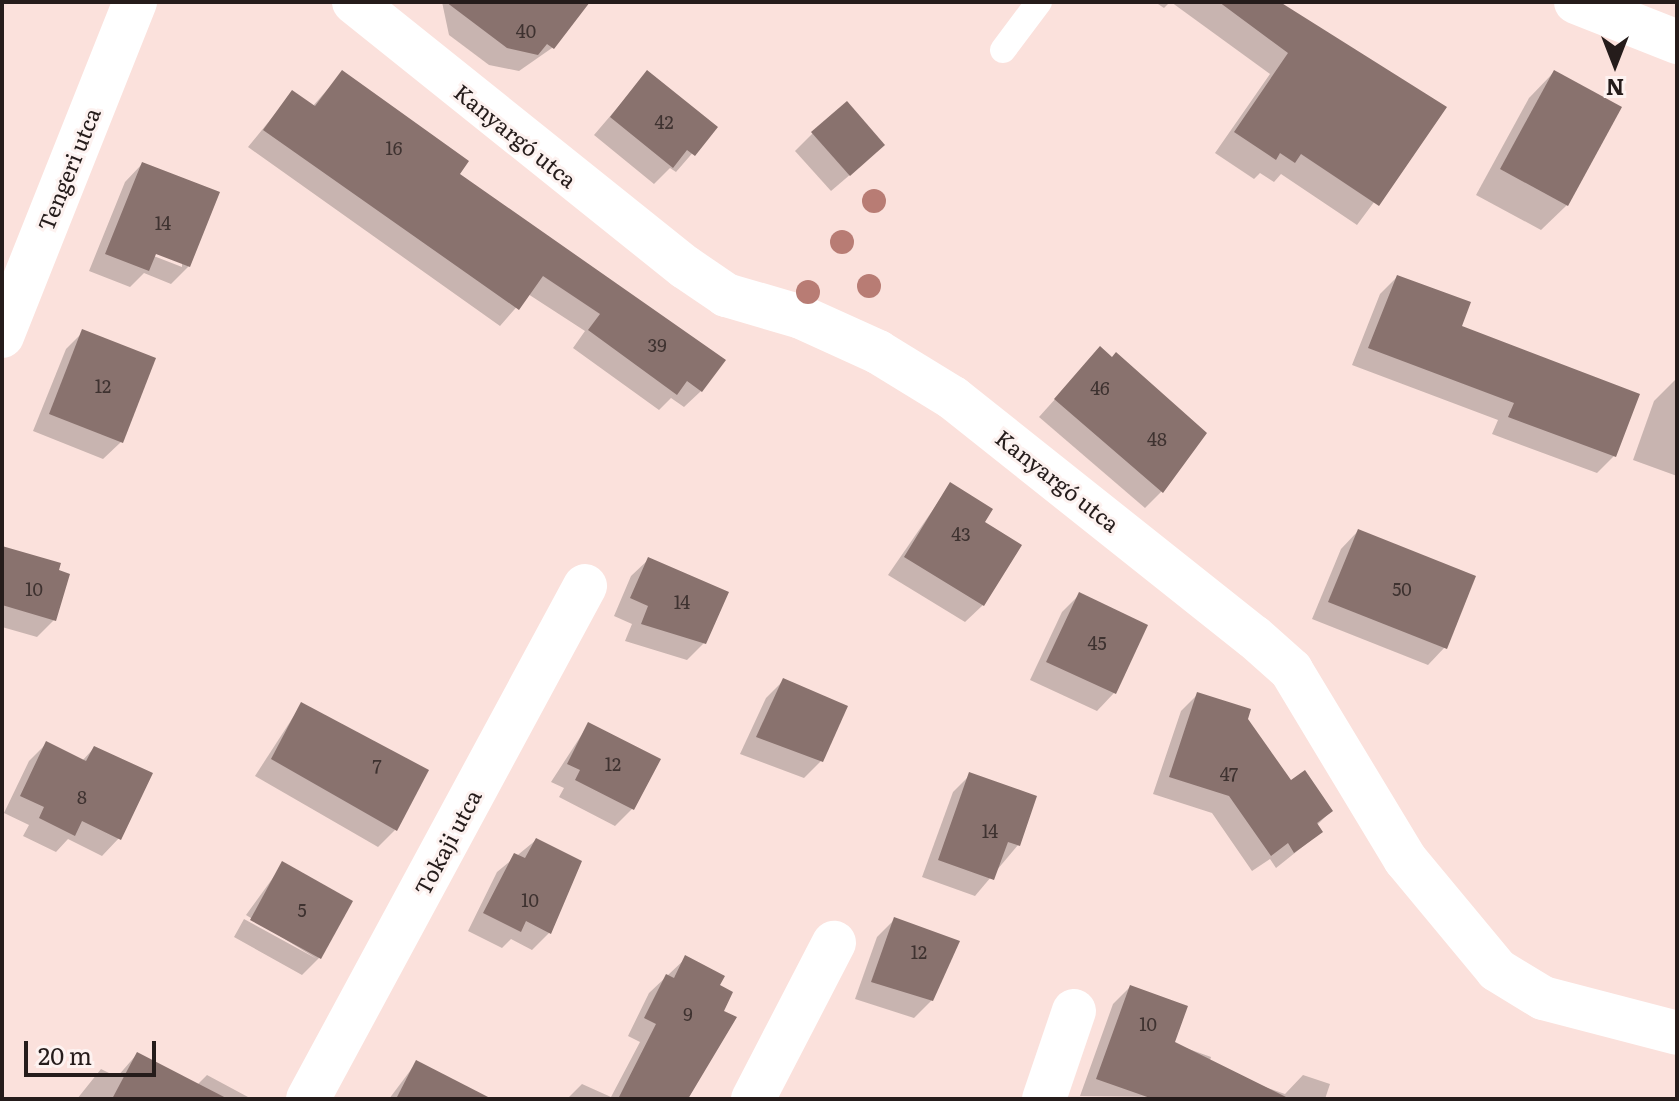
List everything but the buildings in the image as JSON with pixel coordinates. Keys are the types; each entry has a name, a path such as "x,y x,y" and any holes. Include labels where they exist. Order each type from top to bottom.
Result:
{"street":[{"name":"Tengeri utca","path":"2,336 135,2"},
{"name":"Kanyargó utca","path":"354,2 685,267 726,295 801,317 878,352 953,398 1254,637 1291,670 1405,859 1497,970 1543,998 1677,1033"},
{"path":"1576,2 1677,42"},
{"name":"Tokaji utca","path":"308,1099 585,586"},
{"path":"753,1099 834,943"},
{"path":"1044,1099 1074,1011"}],"lane":[{"path":"1003,50 1039,2"}]}
